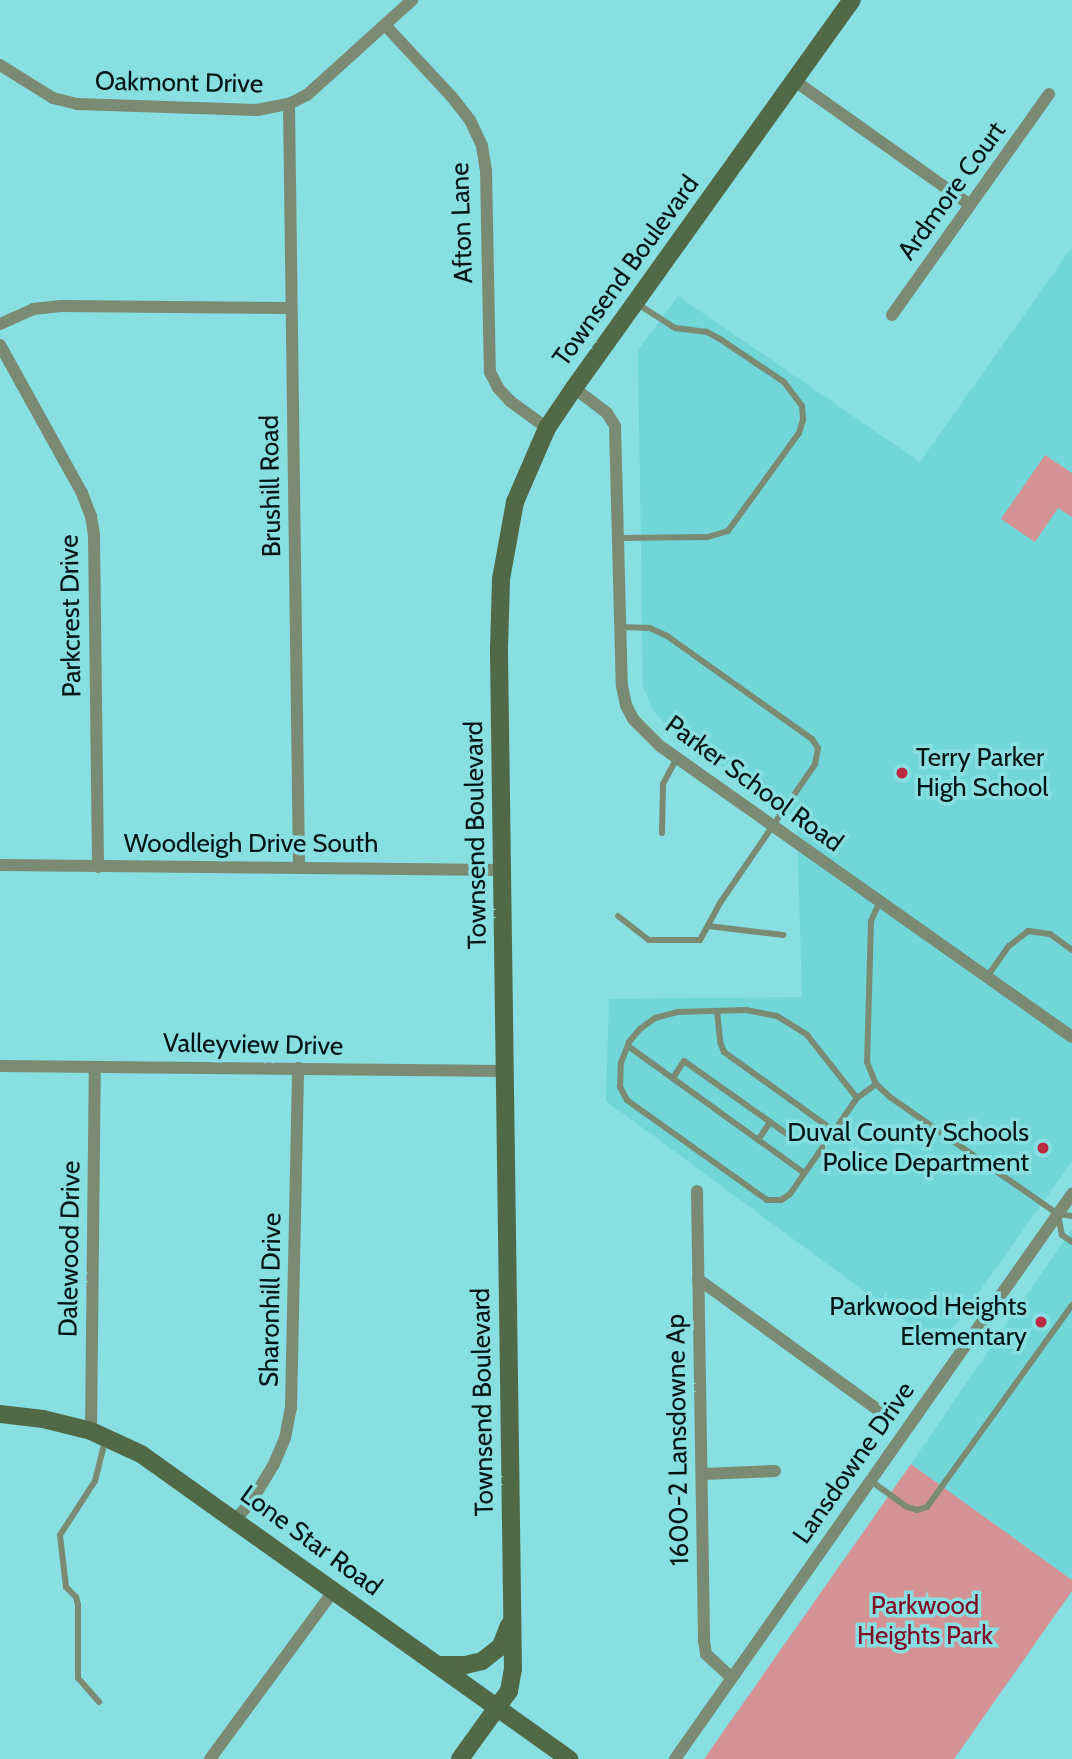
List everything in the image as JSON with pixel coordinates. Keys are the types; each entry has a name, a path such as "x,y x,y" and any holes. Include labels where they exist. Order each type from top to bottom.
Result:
{"street":[{"name":"Oakmont Drive","path":"0,65 52,98 77,104 257,110 289,104 307,95 412,0"},
{"name":"Townsend Boulevard","path":"460,1759 509,1691 513,1669 502,870 501,579 515,502 548,428 574,388 852,0"},
{"name":"Afton Lane","path":"385,25 453,97 470,120 482,146 486,170 490,372 498,388 510,401 548,428"},
{"path":"794,81 969,204"},
{"name":"Ardmore Court","path":"892,315 1049,94"},
{"name":"Brushill Road","path":"289,104 299,867"},
{"path":"0,324 33,309 61,306 291,309"},
{"name":"Parkcrest Drive","path":"0,345 82,493 91,516 94,536 98,867"},
{"name":"Parker School Road","path":"574,388 607,413 615,426 626,705 644,733 1072,1037"},
{"name":"Woodleigh Drive South","path":"0,865 502,870"},
{"name":"Valleyview Drive","path":"0,1066 505,1071"},
{"name":"Dalewood Drive","path":"95,1067 99,1434"},
{"name":"Sharonhill Drive","path":"236,1519 274,1464 285,1438 291,1408 298,1068"},
{"name":"1600-2 Lansdowne Ap","path":"697,1191 704,1474 704,1641 706,1654 731,1677"},
{"name":"Lansdowne Drive","path":"675,1759 1072,1194"},
{"path":"698,1279 881,1412"},
{"name":"Lone Star Road","path":"0,1414 43,1419 99,1434 141,1454 335,1589 569,1759"},
{"path":"704,1474 775,1471"},
{"path":"210,1759 335,1589"},
{"path":"437,1665 465,1665 482,1661 500,1646 512,1619"}],"lane":[{"path":"618,538 708,537 728,531 799,433 803,420 802,406 784,382 720,339 707,332 675,328 636,302"},
{"path":"618,916 649,940 700,940 720,903 815,764 816,743 667,636 650,628 621,627"},
{"path":"662,833 663,784 677,758"},
{"path":"880,901 871,921 867,1062 876,1084 890,1097 1058,1213 1072,1216"},
{"path":"708,926 783,935"},
{"path":"987,977 1009,946 1028,931 1049,934 1072,950"},
{"path":"857,1098 807,1035 777,1016 746,1010 678,1012 655,1018 640,1029 628,1045 621,1063 620,1087 627,1100 767,1200 780,1200 790,1194 857,1098 876,1084"},
{"path":"717,1011 720,1042 724,1052 834,1131"},
{"path":"628,1045 804,1173"},
{"path":"673,1078 684,1061 794,1139"},
{"path":"758,1139 770,1122"},
{"path":"1058,1213 1062,1235 1072,1242"},
{"path":"870,1480 907,1507 917,1510 927,1507 1072,1305"},
{"path":"99,1434 95,1481 60,1535 66,1587 76,1597 78,1605 78,1678 99,1702"}],"shaded area":[{"name":"Terry Parker High School","path":"1072,247 1072,1161 940,1347 606,1101 609,999 802,997 797,820 668,727 652,709 643,686 638,350 678,296 920,462"},
{"name":"Parkwood Heights Elementary","path":"1072,1229 1072,1580 911,1464"}],"green space":[{"path":"1045,455 1072,473 1072,517 1058,508 1035,542 1001,519"},
{"name":"Parkwood Heights Park","path":"911,1464 1072,1580 1072,1591 954,1759 704,1759"}],"place":[{"name":"Terry Parker High School","path":"902,773"},
{"name":"Duval County Schools Police Department","path":"1043,1148"},
{"name":"Parkwood Heights Elementary","path":"1041,1322"}]}
